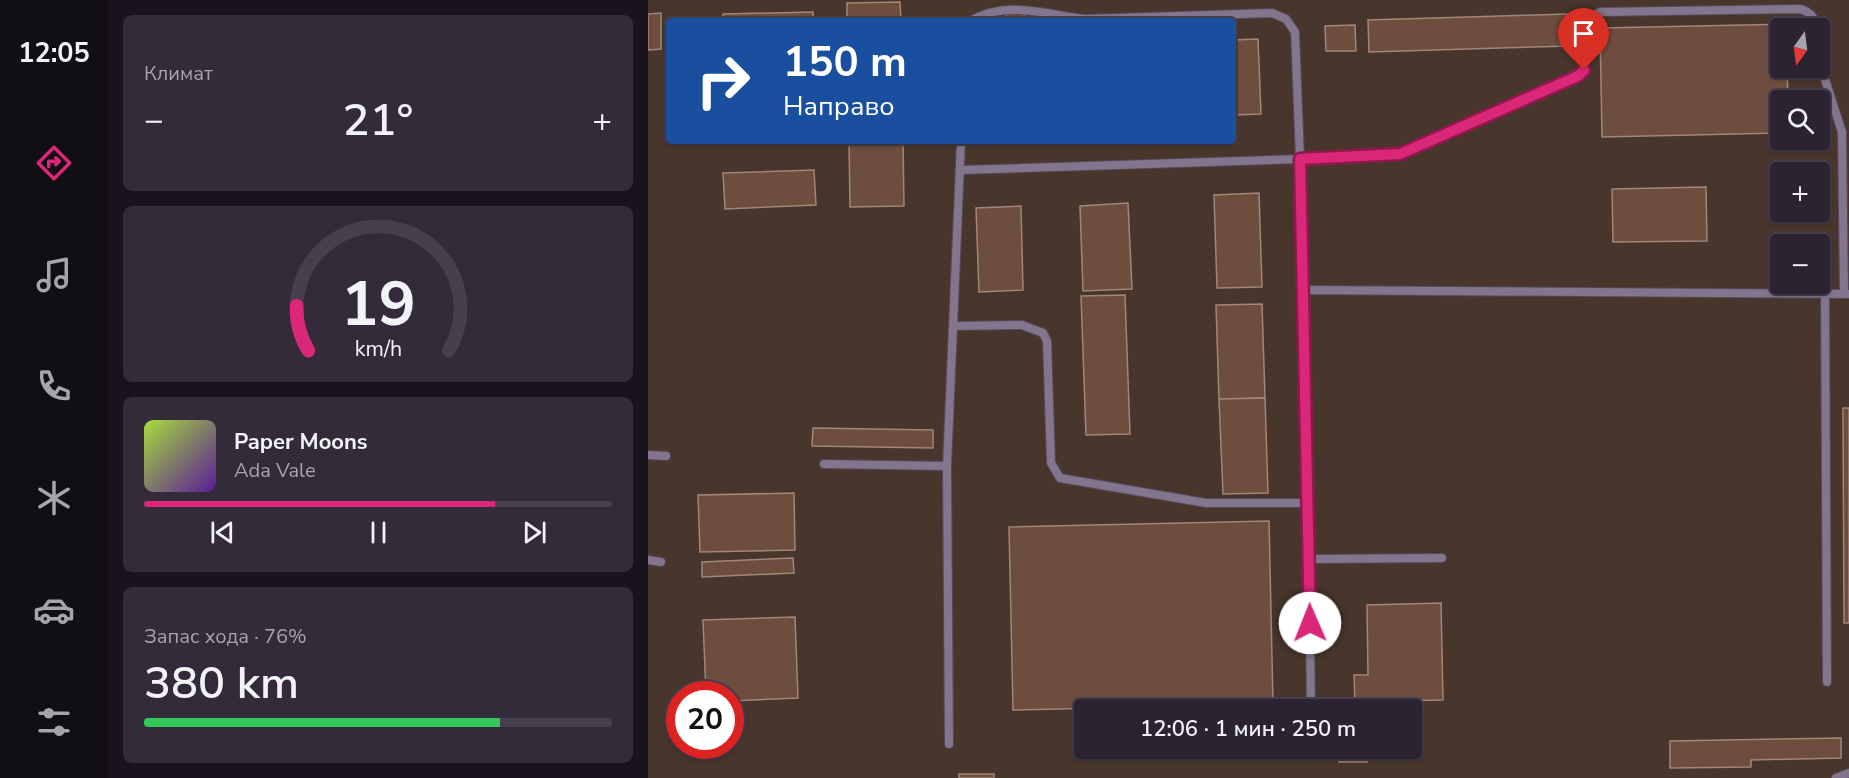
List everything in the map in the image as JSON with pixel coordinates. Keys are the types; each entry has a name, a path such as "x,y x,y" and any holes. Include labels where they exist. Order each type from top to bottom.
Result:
{"lane":[{"path":"973,18 990,6 1020,0 1078,18"},
{"path":"962,170 1400,154 1578,76 1586,63 1585,25 1590,17 1600,12 1801,9 1810,13 1813,18"},
{"path":"1116,18 1272,13 1287,19 1295,32 1305,290 1311,699"},
{"path":"1825,78 1846,132 1847,294 1830,294"},
{"path":"949,744 947,466 962,170 961,144"},
{"path":"1305,290 1770,294"},
{"path":"1825,294 1827,682"},
{"path":"954,326 1022,325 1043,333 1047,341 1051,463 1060,478 1227,505 1308,503"},
{"path":"648,455 666,456"},
{"path":"824,464 947,466"},
{"path":"1310,559 1442,558"},
{"path":"648,561 661,562"},
{"path":"1836,778 1849,773"}],"shaded area":[{"path":"648,0 1849,0 1849,778 648,778"}],"building":[{"path":"900,2 901,18 847,18 847,3"},
{"path":"813,12 813,18 723,18 723,14"},
{"path":"661,13 661,49 648,50 648,14"},
{"path":"1024,13 1025,18 1006,18 1006,14"},
{"path":"1569,14 1570,46 1369,52 1368,20"},
{"path":"1770,24 1770,78 1787,78 1788,90 1770,90 1770,133 1602,137 1600,28"},
{"path":"1355,25 1356,51 1326,51 1325,26"},
{"path":"1258,39 1261,114 1236,115 1236,40"},
{"path":"849,144 903,144 904,206 850,207"},
{"path":"814,170 816,205 725,209 723,173"},
{"path":"1706,187 1707,241 1613,242 1612,189"},
{"path":"1259,193 1262,287 1217,288 1214,195"},
{"path":"1128,203 1132,289 1083,291 1080,206"},
{"path":"1021,206 1023,290 979,292 976,208"},
{"path":"1125,295 1130,434 1086,435 1081,296"},
{"path":"1262,304 1265,398 1219,399 1216,305"},
{"path":"1265,398 1268,493 1223,494 1219,399"},
{"path":"1843,408 1849,408 1849,623 1844,623"},
{"path":"813,428 933,430 933,448 812,446"},
{"path":"794,493 795,550 700,552 698,495"},
{"path":"1269,521 1273,699 1074,699 1074,709 1013,710 1009,527"},
{"path":"793,558 794,573 702,577 702,562"},
{"path":"1441,603 1443,700 1355,699 1354,675 1368,675 1367,605"},
{"path":"795,617 798,698 744,700 744,681 705,681 703,620"},
{"path":"1841,738 1841,758 1751,760 1751,767 1670,768 1670,741"},
{"path":"1339,759 1367,759 1367,762 1339,762"},
{"path":"959,774 994,774 994,778 959,778"}],"route":[{"path":"1310,623 1305,290 1300,159 1400,154 1578,76 1584,70"}]}
